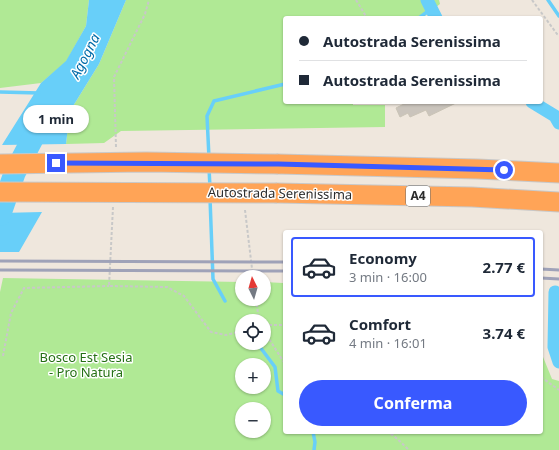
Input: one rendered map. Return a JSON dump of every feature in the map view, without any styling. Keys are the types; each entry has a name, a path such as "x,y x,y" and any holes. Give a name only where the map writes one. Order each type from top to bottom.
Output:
{"highway":[{"name":"A4","path":"0,164 154,162 477,169 559,173"},
{"name":"Autostrada Serenissima","path":"0,192 277,193 472,197 559,202"}],"path":[{"path":"356,0 366,16"},
{"path":"532,0 559,35"},
{"path":"245,210 253,270"},
{"path":"3,356 11,313 24,288 109,286"},
{"path":"271,325 283,325"},
{"path":"271,342 283,361"},
{"path":"543,379 555,390 559,390"},
{"path":"391,434 410,450"}],"green space":[{"path":"0,0 89,0 86,26 66,62 41,83 0,88"},
{"path":"126,0 439,0 440,4 425,16 283,16 283,104 385,105 385,127 121,131 104,143 66,144 70,111 99,64"},
{"name":"Bosco Est Sesia - Pro Natura","path":"3,278 235,282 235,306 271,306 271,282 283,283 283,434 543,434 543,357 552,379 559,381 559,450 0,450 0,292"}],"water":[{"path":"89,0 126,0 99,64 70,111 66,144 2,145 41,83 66,61 86,26"},
{"path":"42,212 19,252 0,252 0,213"}],"building":[{"path":"404,104 454,104 429,116 426,110 410,117 408,113 400,117 396,108"}],"waterway":[{"path":"427,0 435,16"},
{"path":"548,0 559,16"},
{"path":"422,16 431,9"},
{"path":"209,158 207,116 214,101 283,84"},
{"path":"0,92 39,93"},
{"path":"535,104 555,116 559,123"},
{"name":"Agogna","path":"0,215 15,172 43,119"},
{"path":"209,168 210,188"},
{"path":"210,198 213,279 225,301"},
{"path":"555,292 554,347 559,362"},
{"path":"262,350 275,367 278,391 283,394"},
{"path":"313,434 315,442 314,450"}],"railway":[{"path":"0,261 283,262"},
{"path":"543,269 559,270"},
{"path":"0,270 283,271"},
{"path":"543,278 559,279"}],"route":[{"path":"56,163 146,162 278,164 504,170"}]}
